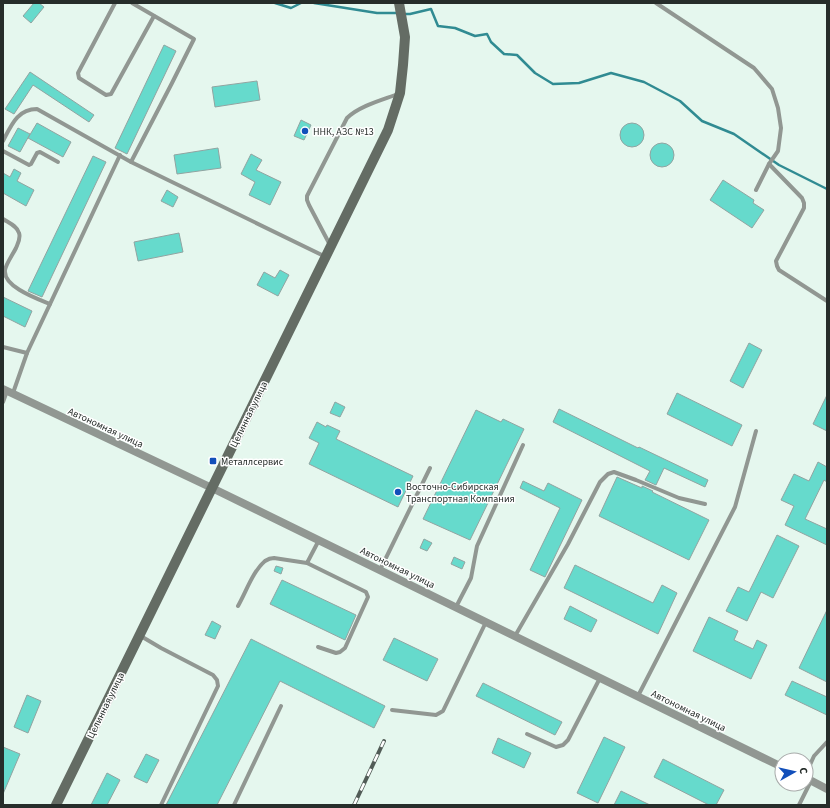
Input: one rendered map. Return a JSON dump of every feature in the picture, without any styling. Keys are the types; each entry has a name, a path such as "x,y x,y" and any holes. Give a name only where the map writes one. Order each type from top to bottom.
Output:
{"street":[{"name":"Целинная улица","path":"56,805 388,130 400,93 403,65 405,37 400,3"},
{"name":"Автономная улица","path":"7,391 212,488 774,763"},
{"path":"814,783 827,789"}],"lane":[{"path":"114,3 78,73 79,78 106,95 111,94 154,16"},
{"path":"131,162 194,39 132,3"},
{"path":"656,3 754,68 772,89 778,108 781,128 778,151 769,164 756,190"},
{"path":"331,247 309,205 307,196 348,118 358,110 400,93"},
{"path":"3,141 15,120 23,112 37,109 131,162 326,257"},
{"path":"3,151 29,165 37,153 40,152 58,162"},
{"path":"3,402 120,155"},
{"path":"769,164 802,198 804,203 804,208 776,261 777,266 779,270 827,301"},
{"path":"3,219 17,228 20,234 19,240 5,270 5,276 8,281 21,291 50,304"},
{"path":"3,347 27,353"},
{"path":"638,696 735,507 756,431"},
{"path":"456,607 471,578 476,546 523,445"},
{"path":"380,570 430,468"},
{"path":"515,636 568,544 600,482 608,474 614,472 679,498 705,504"},
{"path":"307,563 319,540"},
{"path":"238,606 255,573 265,561 270,558 307,563 366,592 368,597 345,648 336,653 318,647"},
{"path":"392,710 436,715 443,711 486,622"},
{"path":"139,635 213,675 217,680 218,686 161,805"},
{"path":"527,734 556,747 563,745 568,740 600,678"},
{"path":"234,805 281,706"},
{"path":"814,756 827,742"},
{"path":"799,805 804,792"}],"building":[{"path":"34,3 39,3 44,7 31,23 23,16"},
{"path":"164,45 176,51 127,154 115,148"},
{"path":"30,72 94,115 89,122 33,85 14,114 5,109"},
{"path":"257,81 260,100 215,107 212,87"},
{"path":"301,120 311,125 304,140 294,136"},
{"path":"37,123 71,142 63,157 28,138"},
{"path":"632,123 640,127 644,135 640,143 632,147 624,143 620,135 624,127"},
{"path":"18,128 30,134 20,152 8,146"},
{"path":"662,143 670,147 674,155 670,163 662,167 654,163 650,155 654,147"},
{"path":"218,148 221,168 177,174 174,155"},
{"path":"251,154 262,160 256,170 281,182 270,205 249,195 255,182 241,174"},
{"path":"93,156 106,162 42,297 28,291"},
{"path":"14,169 21,173 17,181 34,190 26,206 3,193 3,173 10,177"},
{"path":"723,180 754,200 753,203 764,210 752,228 710,200"},
{"path":"167,190 178,197 173,207 161,201"},
{"path":"179,233 183,252 138,261 134,242"},
{"path":"280,270 289,275 278,296 257,285 264,272 275,278"},
{"path":"3,297 32,311 25,327 3,316"},
{"path":"749,343 762,350 743,388 730,381"},
{"path":"677,393 742,425 732,446 667,414"},
{"path":"827,395 827,431 813,424"},
{"path":"335,402 345,407 340,417 330,413"},
{"path":"559,409 638,448 639,447 708,480 705,487 664,468 656,485 645,480 650,471 553,422"},
{"path":"476,410 501,422 503,419 524,429 470,540 423,519"},
{"path":"317,422 326,427 327,425 340,431 336,439 413,476 398,507 309,464 319,443 309,438"},
{"path":"818,462 827,467 827,482 824,480 805,519 827,529 827,545 785,525 794,506 781,500 794,474 809,481"},
{"path":"617,477 653,491 652,492 709,520 689,560 599,516"},
{"path":"523,481 544,491 548,483 582,500 545,577 530,570 560,508 520,488"},
{"path":"777,535 799,546 773,598 761,592 747,621 726,611 738,587 749,592"},
{"path":"424,539 432,543 427,551 420,548"},
{"path":"454,557 465,562 462,569 451,564"},
{"path":"575,565 653,603 662,585 677,593 658,634 564,588"},
{"path":"276,566 283,568 281,574 274,571"},
{"path":"282,580 356,615 345,640 270,604"},
{"path":"570,606 597,620 591,632 564,619"},
{"path":"827,610 827,682 799,668"},
{"path":"709,617 738,631 734,640 753,649 757,640 767,645 751,679 693,651"},
{"path":"212,621 221,626 215,639 205,635"},
{"path":"394,638 438,659 427,681 383,660"},
{"path":"251,639 385,706 374,728 280,681 217,805 166,805"},
{"path":"792,681 827,697 827,715 785,695"},
{"path":"483,683 562,722 555,735 476,696"},
{"path":"27,695 41,701 28,733 14,727"},
{"path":"604,737 625,747 598,803 577,793"},
{"path":"498,738 531,753 524,768 492,753"},
{"path":"3,747 20,754 3,794"},
{"path":"146,754 159,760 147,783 134,777"},
{"path":"663,759 724,790 716,805 709,805 654,777"},
{"path":"107,773 120,780 107,805 91,805"},
{"path":"621,791 650,805 614,805"}],"waterway":[{"path":"275,3 291,8 301,3"},
{"path":"314,3 377,13 398,13"},
{"path":"403,14 410,14 431,9 438,26 455,28 475,36 487,34 491,42 504,54 517,55 535,73 553,84 579,83 611,73 644,82 680,101 702,121 734,134 779,165 827,189"}],"railway":[{"path":"354,805 384,741"}],"place":[{"name":"ННК, АЗС №13","path":"305,131"},
{"name":"Металлсервис","path":"213,461"},
{"name":"Восточно-Сибирская Транспортная Компания","path":"398,492"}]}
